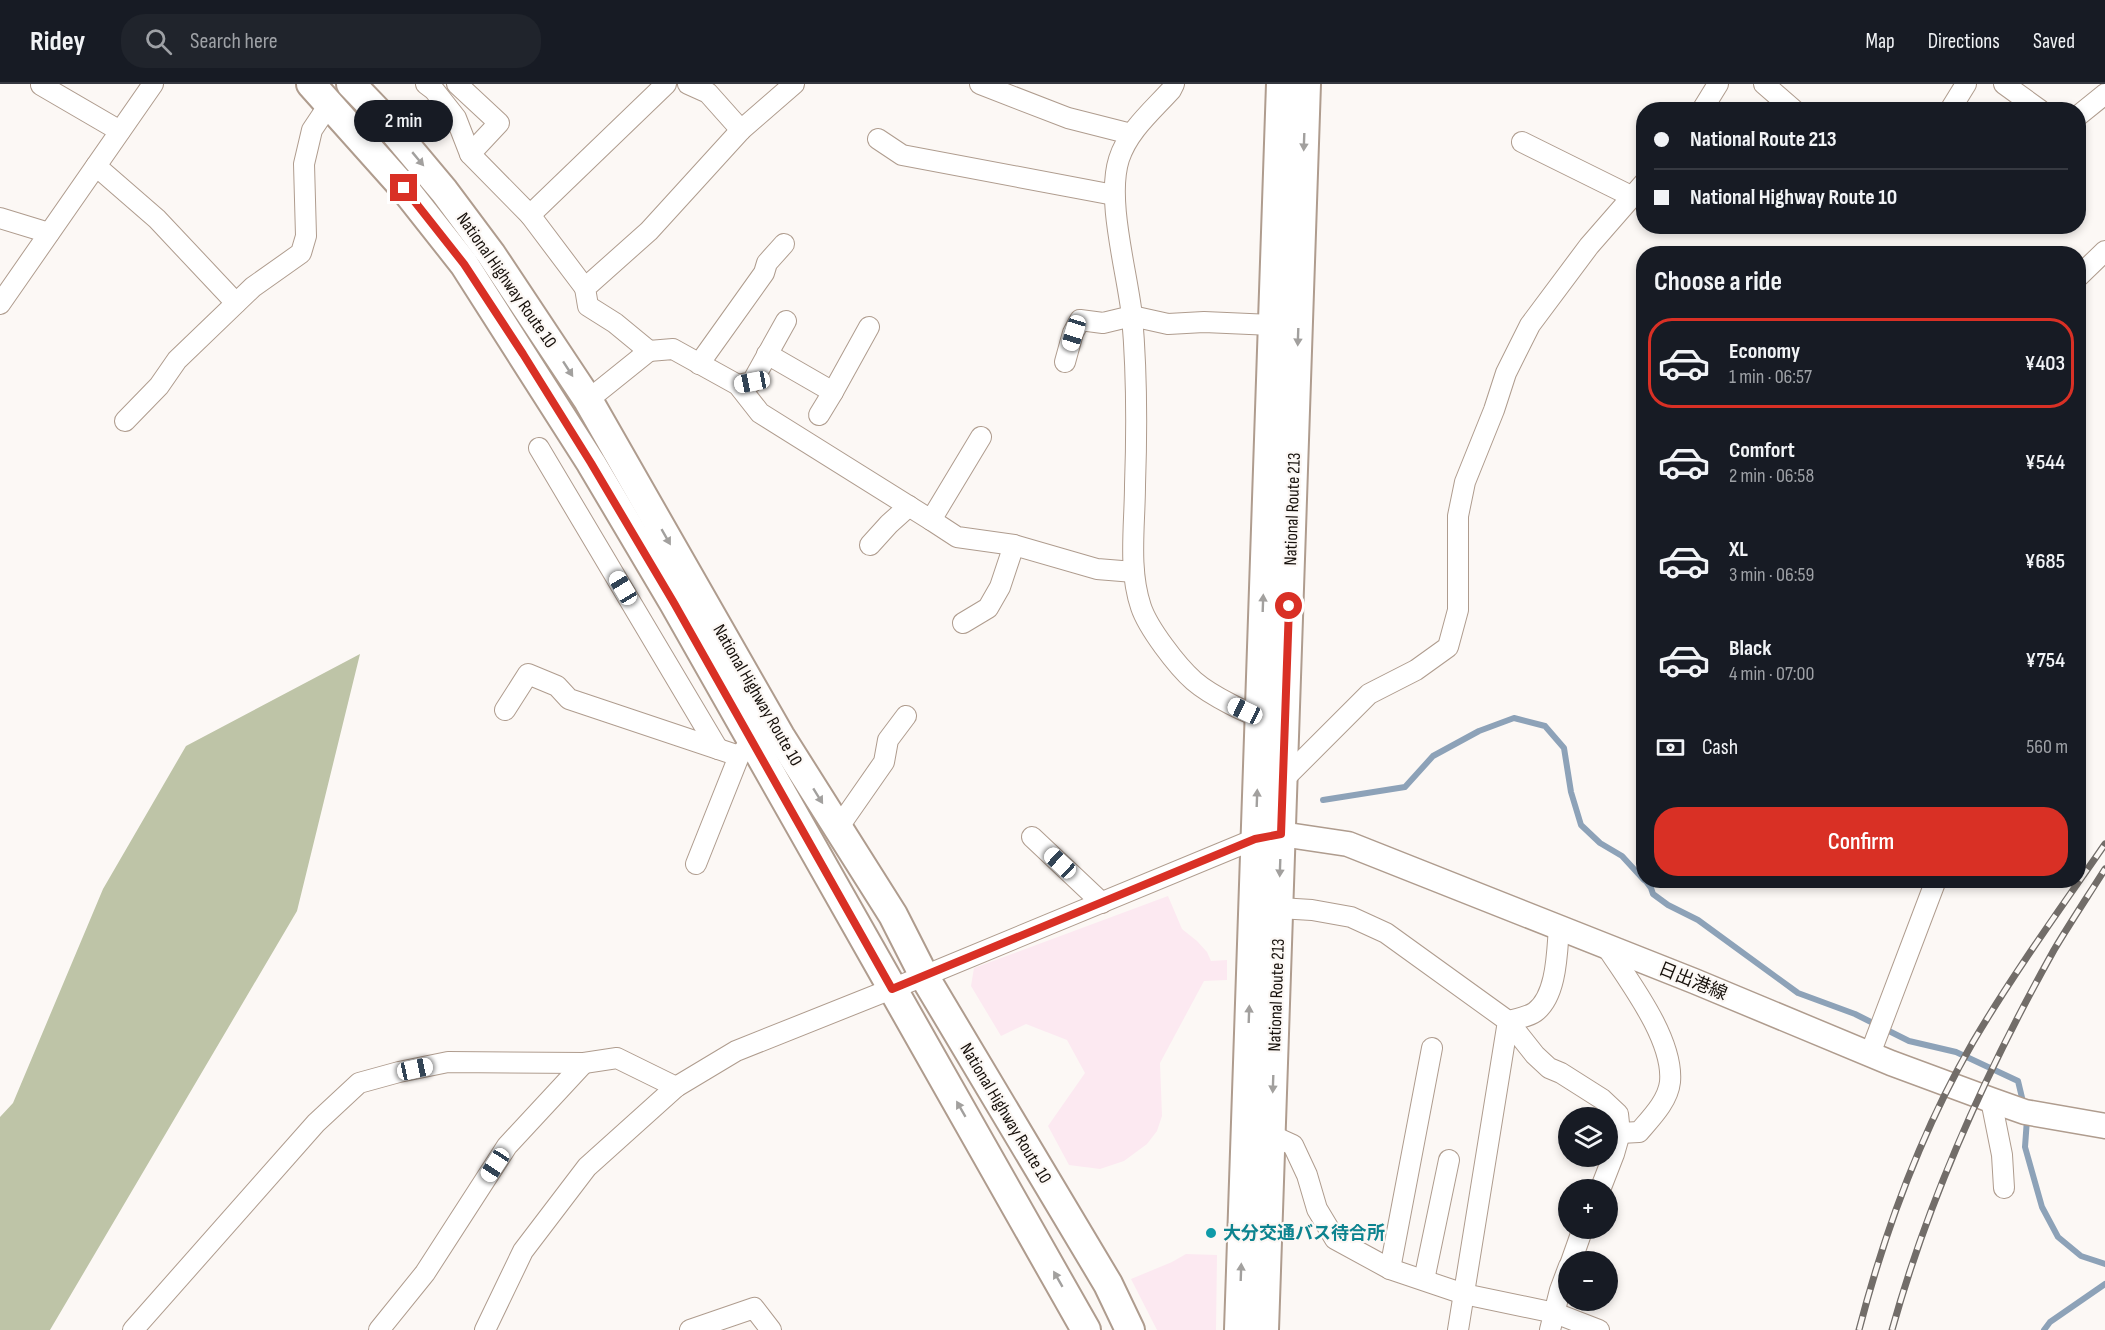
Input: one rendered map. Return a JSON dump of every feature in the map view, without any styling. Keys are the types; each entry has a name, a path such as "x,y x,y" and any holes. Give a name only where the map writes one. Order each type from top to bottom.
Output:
{"highway":[{"name":"National Highway Route 10","path":"351,84 377,111 444,191 491,254 588,400 780,736 893,915 924,976 1108,1284 1130,1330"},
{"name":"National Route 213","path":"1264,1330 1279,908 1268,837 1283,780 1272,719 1273,325 1281,84"},
{"name":"National Route 213","path":"1239,1330 1268,837 1272,719 1306,84"},
{"name":"National Highway Route 10","path":"320,94 404,188 470,274 591,463 745,749 892,989 1086,1330"}],"main road":[{"name":"日出港線","path":"1268,837 1348,844 1606,946 1869,1054 1991,1100 2025,1112 2105,1126"}],"street":[{"path":"0,304 153,84"},
{"path":"457,84 499,123 470,154"},
{"path":"530,215 666,84"},
{"path":"688,84 708,93 741,130"},
{"path":"585,288 649,231 741,130 794,84"},
{"path":"980,84 1068,118 1131,134"},
{"path":"1174,84 1131,134 1119,158 1113,188 1132,316 1137,404 1134,572 1142,608 1163,645 1194,681 1230,704 1272,719"},
{"path":"1707,102 1718,84"},
{"path":"1764,84 1785,102"},
{"path":"1955,102 1966,84"},
{"path":"2004,84 2029,102"},
{"path":"41,85 120,132"},
{"path":"433,86 456,118 470,154 530,215 585,288 588,306 615,323 649,351"},
{"path":"125,422 159,386 177,360 253,287 301,253 306,236 304,164 320,94"},
{"path":"2086,109 2105,94"},
{"path":"878,139 902,155 1114,195"},
{"path":"1522,142 1636,189"},
{"path":"96,166 157,219 237,303"},
{"path":"1283,780 1370,694 1416,670 1448,647 1458,610 1458,516 1465,482 1506,373 1530,324 1589,246 1636,192"},
{"path":"0,218 49,233"},
{"path":"699,364 764,273 767,263 784,244"},
{"path":"2086,269 2105,251"},
{"path":"1065,363 1080,320 1103,323 1132,316 1168,324 1204,322 1273,325"},
{"path":"738,385 752,382 786,321"},
{"path":"819,415 869,327"},
{"path":"588,400 649,351 674,349 738,385 760,413 957,537 1014,545 1097,569 1134,572"},
{"path":"767,354 833,392"},
{"path":"931,520 981,437"},
{"path":"539,448 718,749"},
{"path":"870,545 909,506"},
{"path":"963,623 988,608 1000,587 1014,545"},
{"path":"505,711 528,674 557,687 569,699 718,749 745,749 696,864"},
{"path":"838,828 884,762 888,740 906,716"},
{"path":"1032,837 1102,903"},
{"path":"485,1330 523,1251 587,1167 676,1087 736,1051 1268,837"},
{"path":"1869,1054 1933,888"},
{"path":"1279,908 1312,910 1351,917 1386,933 1508,1021 1535,1055 1549,1068 1602,1099 1618,1114 1620,1133 1604,1179"},
{"path":"1508,1021 1533,1014 1546,1002 1556,965 1558,927"},
{"path":"1606,946 1647,1010 1668,1056 1670,1083 1661,1105 1639,1132 1620,1133"},
{"path":"1458,1330 1508,1021"},
{"path":"1390,1269 1432,1048"},
{"path":"134,1330 316,1123 359,1083 448,1062 584,1063 617,1058 676,1087"},
{"path":"380,1330 425,1273 507,1146 584,1063"},
{"path":"1991,1100 2001,1155 2004,1188"},
{"path":"1271,1135 1293,1145 1307,1175 1317,1209 1335,1239 1390,1269 1553,1322 1599,1330"},
{"path":"1424,1280 1449,1160"},
{"path":"1553,1322 1558,1299"},
{"path":"690,1330 754,1308 771,1330"}],"shaded area":[{"path":"1168,896 1182,929 1207,952 1211,961 1227,960 1227,980 1204,981 1160,1063 1162,1116 1157,1131 1147,1144 1124,1161 1100,1169 1069,1165 1048,1126 1085,1073 1067,1040 1026,1024 1001,1036 971,986 974,968"},
{"path":"1186,1254 1217,1255 1216,1330 1157,1330 1131,1279"}],"green space":[{"path":"360,654 297,911 50,1330 0,1330 0,1117 13,1103 103,889 186,746"}],"waterway":[{"path":"1323,800 1405,787 1433,756 1479,731 1514,718 1545,726 1564,748 1571,792 1581,825 1600,843 1622,856 1636,871"},
{"path":"1651,888 1653,894 1668,905 1698,920 1798,993 1855,1014 1909,1041 1956,1052 2018,1081 2024,1106"},
{"path":"2027,1119 2025,1147 2042,1207 2058,1237 2081,1256 2105,1264"},
{"path":"2044,1330 2050,1322 2105,1284"}],"railway":[{"path":"2086,871 2105,844"},
{"path":"1892,1330 1907,1280 1942,1183 1983,1088 2054,950 2105,869"},
{"path":"1859,1330 1880,1255 1906,1182 1954,1076 2004,992 2074,888"}],"place":[{"name":"大分交通バス待合所","path":"1211,1233"}],"route":[{"path":"404,188 464,264 591,463 674,603 892,989 1255,839 1281,834 1289,606"}]}
